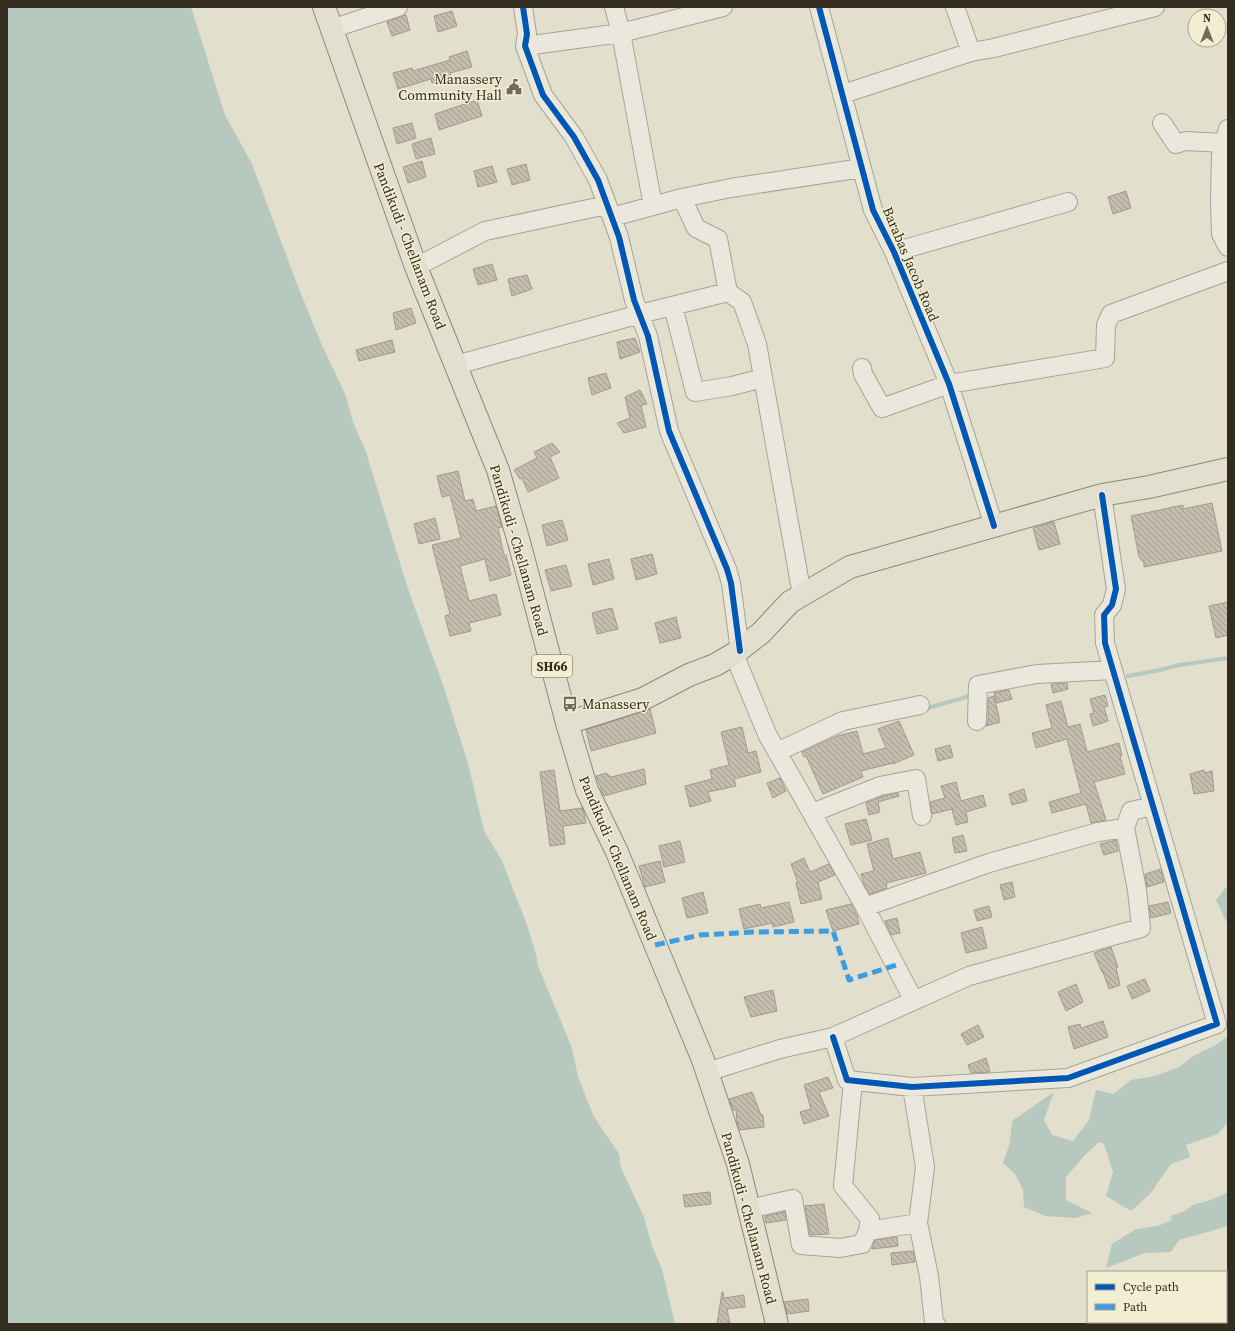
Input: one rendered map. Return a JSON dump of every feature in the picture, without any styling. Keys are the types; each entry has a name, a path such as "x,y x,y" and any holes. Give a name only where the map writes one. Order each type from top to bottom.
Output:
{"main road":[{"name":"Pandikudi - Chellanam Road","path":"324,7 416,267 498,470 587,790 617,852 707,1072 738,1164 777,1324"},
{"path":"567,722 643,699 690,675 714,665 737,652 761,633 790,602 850,568 1102,495 1149,487 1228,469"}],"street":[{"path":"332,29 398,7"},
{"path":"523,7 527,34 524,46 543,95 574,137 598,180 619,237 634,300 648,336 669,431 727,569 731,583 737,652 767,734 865,907 914,1002"},
{"path":"614,7 654,206"},
{"path":"524,46 620,33 723,7"},
{"name":"Barabas Jacob Road","path":"819,7 873,210 894,252 949,384 994,526"},
{"path":"955,7 971,52"},
{"path":"843,94 971,52 994,48 1154,7"},
{"path":"1162,123 1176,144 1186,141 1226,136 1221,155 1220,199 1221,234 1228,247"},
{"path":"416,267 485,231 609,211 654,206 682,198 731,188 862,168"},
{"path":"682,198 696,228 718,239 728,292 742,302 757,344 802,595"},
{"path":"894,252 1068,202"},
{"path":"862,368 863,374 882,408 949,384 1105,358 1106,325 1111,314 1228,271"},
{"path":"456,365 640,314 728,292"},
{"path":"674,306 695,392 732,386 763,378"},
{"path":"833,1037 846,1080 912,1087 1068,1078 1217,1024 1105,644 1104,615 1112,605 1116,588 1102,495"},
{"path":"977,721 978,685 1037,674 1112,670"},
{"path":"777,752 843,721 920,705"},
{"path":"812,813 880,786 916,780 922,816"},
{"path":"707,1072 780,1049 833,1037 914,1002 969,976 1141,928 1137,890 1125,828 1131,811 1152,806"},
{"path":"865,907 989,863 1098,832 1125,828"},
{"path":"749,1209 793,1199 801,1245 840,1248 862,1244 868,1231 870,1219 844,1186 853,1081"},
{"path":"912,1087 925,1167 918,1223 929,1276 934,1322 936,1324"},
{"path":"868,1231 918,1223"}],"shaded area":[{"path":"7,7 191,7 225,115 252,164 297,284 321,343 346,396 353,422 366,452 408,589 443,685 468,763 484,831 502,861 527,925 538,966 572,1048 578,1077 594,1117 619,1154 621,1168 644,1217 652,1246 662,1269 675,1324 7,1324"},
{"path":"1228,885 1228,925 1216,900"},
{"path":"1228,1036 1228,1124 1226,1124 1218,1134 1186,1145 1190,1157 1171,1164 1150,1194 1131,1211 1106,1196 1113,1172 1104,1144 1099,1142 1084,1156 1066,1177 1066,1200 1092,1213 1076,1218 1045,1216 1024,1207 1023,1190 1015,1174 1003,1163 1010,1143 1012,1121 1054,1092 1044,1120 1052,1135 1073,1141 1089,1120 1096,1090 1113,1094 1131,1080 1155,1076 1179,1067 1193,1056 1214,1046"},
{"path":"1228,1192 1228,1226 1179,1240 1171,1252 1145,1253 1106,1268 1112,1244 1136,1229 1158,1226 1172,1220 1171,1216 1185,1211 1193,1205 1211,1200"},
{"path":"1227,1280 1228,1324 1127,1324 1227,1323"}],"building":[{"path":"452,11 457,26 438,32 434,16"},
{"path":"406,15 410,30 392,36 387,22"},
{"path":"467,51 472,67 450,73 451,77 432,83 431,79 398,89 393,73 412,68 413,71 450,60 449,57"},
{"path":"477,100 482,116 439,130 435,114"},
{"path":"412,123 416,138 397,144 393,128"},
{"path":"431,138 435,154 416,159 412,144"},
{"path":"422,161 426,177 408,183 403,167"},
{"path":"526,164 530,180 512,185 507,169"},
{"path":"492,166 497,182 478,187 474,171"},
{"path":"1126,191 1131,208 1113,214 1108,197"},
{"path":"492,264 497,280 478,285 473,269"},
{"path":"527,275 532,289 512,296 508,279"},
{"path":"411,308 416,323 396,330 393,313"},
{"path":"635,338 640,352 620,359 617,342"},
{"path":"392,340 395,352 359,361 356,350"},
{"path":"606,373 611,388 592,395 588,378"},
{"path":"640,390 647,404 641,405 646,427 624,433 617,423 630,418 625,397"},
{"path":"552,443 560,452 550,457 559,478 528,492 522,478 520,479 514,470 537,458 534,452"},
{"path":"458,471 465,501 473,499 476,511 496,506 502,527 498,528 504,555 506,555 511,575 490,581 485,559 460,566 469,601 496,594 501,615 469,623 471,631 450,636 445,616 450,614 432,545 461,538 450,495 442,497 437,476"},
{"path":"1212,503 1222,551 1144,567 1144,563 1139,557 1131,516 1183,505 1183,509"},
{"path":"435,518 440,539 419,544 414,524"},
{"path":"562,520 568,540 547,546 542,525"},
{"path":"1054,522 1060,544 1039,550 1033,528"},
{"path":"652,554 657,574 636,580 631,559"},
{"path":"609,559 614,579 593,585 588,564"},
{"path":"566,565 572,586 551,591 545,570"},
{"path":"1228,602 1228,635 1216,638 1209,606"},
{"path":"612,608 618,629 597,634 592,613"},
{"path":"676,617 681,638 660,643 655,623"},
{"path":"1067,683 1068,689 1053,693 1051,684"},
{"path":"1009,690 1012,699 997,703 994,693"},
{"path":"1105,695 1108,706 1104,707 1108,721 1093,726 1090,714 1094,713 1090,699"},
{"path":"994,696 1000,722 986,726 988,721 988,698"},
{"path":"1061,701 1068,727 1080,724 1087,752 1119,743 1122,755 1120,756 1125,774 1094,782 1106,820 1091,823 1086,804 1052,813 1049,802 1081,793 1067,739 1036,748 1032,733 1052,728 1046,705"},
{"path":"650,709 656,733 591,751 586,730"},
{"path":"899,721 914,755 893,764 861,771 863,777 823,794 806,756 804,757 802,752 837,736 857,731 863,754 886,748 878,729"},
{"path":"742,727 748,753 756,751 761,772 734,779 736,786 708,792 711,801 690,807 685,786 712,779 710,770 729,765 721,732"},
{"path":"950,745 953,757 938,761 935,749"},
{"path":"644,769 646,784 604,796 596,776 606,773 611,777"},
{"path":"554,770 560,811 582,808 586,823 563,826 565,844 550,846 540,772"},
{"path":"1204,770 1204,773 1212,771 1214,791 1194,794 1190,774"},
{"path":"780,778 786,791 773,798 767,783"},
{"path":"956,782 961,801 983,795 986,806 966,812 968,822 956,825 952,809 932,814 930,802 945,798 941,786"},
{"path":"1024,789 1027,801 1012,805 1009,794"},
{"path":"898,793 899,796 878,802 880,812 869,815 866,803 883,796"},
{"path":"866,819 872,840 851,845 845,824"},
{"path":"963,835 967,851 955,853 952,838"},
{"path":"888,838 893,859 920,852 926,873 886,883 887,888 870,894 864,884 861,874 874,871 867,844"},
{"path":"1116,840 1118,851 1104,855 1100,844"},
{"path":"680,841 685,862 664,867 659,846"},
{"path":"804,858 810,872 829,864 835,875 818,882 822,899 801,904 796,883 798,883 791,864"},
{"path":"660,861 665,882 645,887 639,866"},
{"path":"1161,869 1164,882 1147,887 1145,874"},
{"path":"1012,882 1015,897 1004,900 1000,885"},
{"path":"703,892 708,913 687,918 682,898"},
{"path":"789,902 794,922 773,927 772,923 744,929 739,909 760,904 761,908"},
{"path":"1168,902 1171,913 1151,918 1149,906"},
{"path":"851,904 857,915 859,924 833,931 826,910"},
{"path":"989,906 992,917 977,921 974,910"},
{"path":"897,918 900,933 891,935 885,921"},
{"path":"982,927 987,948 966,953 961,933"},
{"path":"1111,947 1118,967 1116,968 1120,985 1109,989 1094,953"},
{"path":"1145,979 1150,991 1132,999 1127,986"},
{"path":"1076,984 1083,1002 1066,1011 1058,992"},
{"path":"773,990 777,1011 751,1017 744,997"},
{"path":"1103,1021 1108,1037 1074,1049 1068,1027 1080,1024 1081,1028"},
{"path":"978,1025 984,1037 967,1045 961,1034"},
{"path":"986,1058 990,1072 971,1073 968,1065"},
{"path":"828,1077 833,1088 819,1092 829,1116 804,1124 800,1112 811,1109 804,1085"},
{"path":"752,1092 761,1115 763,1115 764,1127 740,1130 737,1122 736,1110 733,1110 729,1099"},
{"path":"710,1192 711,1204 685,1207 683,1195"},
{"path":"824,1204 829,1234 810,1235 805,1206"},
{"path":"785,1212 786,1220 766,1223 765,1216"},
{"path":"897,1237 898,1246 872,1249 875,1240"},
{"path":"913,1251 915,1262 892,1265 891,1253"},
{"path":"722,1292 724,1298 744,1295 745,1307 727,1309 730,1324 717,1324"},
{"path":"808,1299 809,1311 787,1314 784,1302"}],"waterway":[{"path":"1128,676 1179,665 1228,658"},
{"path":"924,709 973,695"}],"marked path":[{"path":"655,945 700,935 755,932 833,931 849,980 896,965"}],"cycle path":[{"path":"523,7 527,34 525,46 543,95 574,137 598,180 619,237 634,300 648,336 669,431 727,569 731,583 740,651"},
{"path":"819,7 873,210 894,252 949,384 994,526"},
{"path":"833,1037 847,1080 912,1087 1068,1078 1217,1024 1105,643 1104,615 1112,605 1116,589 1102,495"}],"place":[{"name":"Manassery Community Hall","path":"514,87"},
{"name":"Manassery","path":"570,704"}]}
